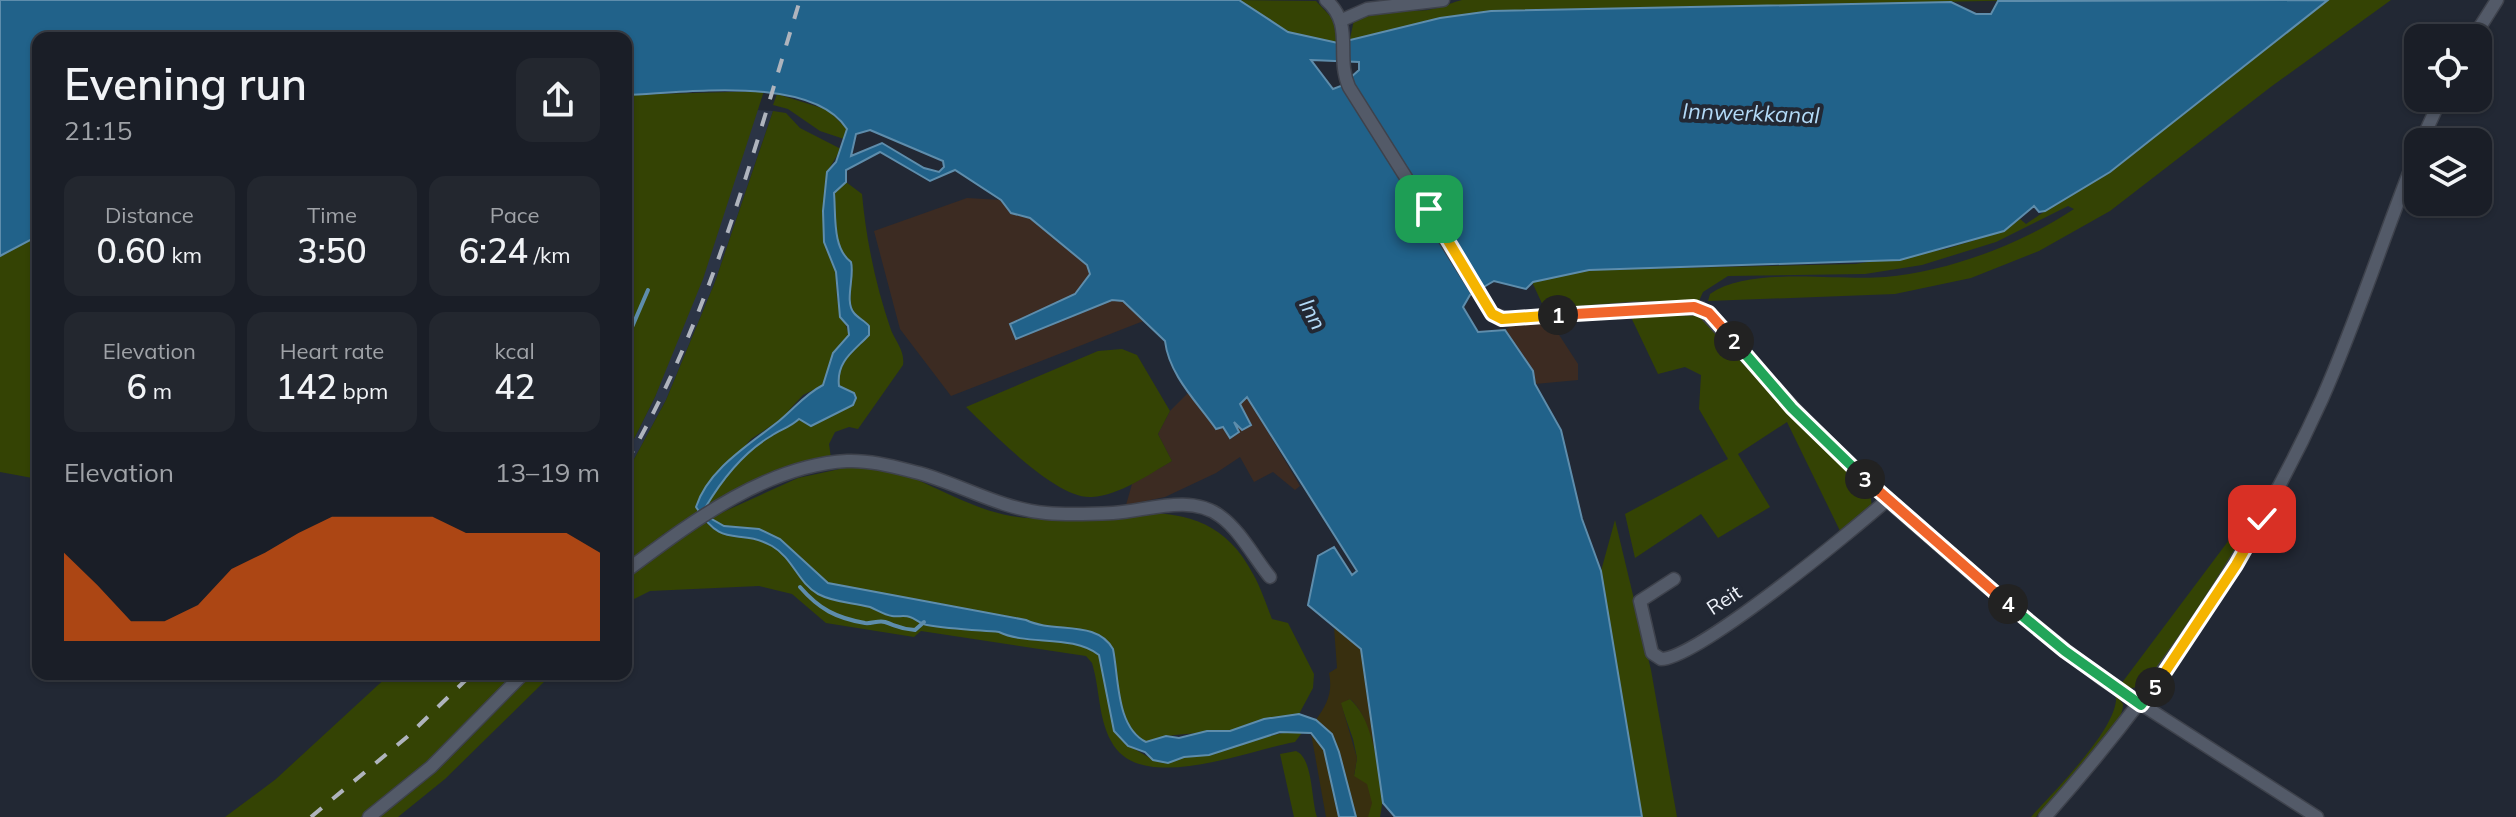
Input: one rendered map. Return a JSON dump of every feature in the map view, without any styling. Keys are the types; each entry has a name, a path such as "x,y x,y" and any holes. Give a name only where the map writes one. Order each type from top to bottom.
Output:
{"street":[{"path":"1326,0 1342,20 1344,76 1349,87 1429,209 1492,314 1502,319 1634,309 1701,308 1792,408 1887,500 2065,651 2141,705 2317,817"},
{"path":"1342,20 1367,9 1443,0"},
{"path":"2482,24 2497,0"},
{"path":"2045,817 2141,705 2236,565 2322,397 2404,186"},
{"path":"632,567 713,511 795,472 833,463 866,461 940,479 997,502 1034,511 1115,513 1197,506 1227,521 1270,577"},
{"name":"Reit","path":"1674,579 1640,601 1652,653 1661,659 1679,654 1766,597 1825,554 1887,500"},
{"path":"369,817 431,767 517,680"}],"shaded area":[{"path":"756,110 773,111 715,282 666,400 632,463 632,443 655,397"},
{"path":"967,198 1001,200 1017,215 1030,218 1087,265 1090,273 1075,294 1011,323 1016,339 1112,300 1123,301 1146,320 951,396 900,329 874,231"},
{"path":"1550,321 1578,364 1578,380 1535,384 1532,371 1505,330 1516,323"},
{"path":"1189,392 1216,429 1236,421 1242,411 1240,404 1247,397 1300,486 1295,490 1273,472 1254,482 1240,457 1216,473 1165,497 1126,505 1132,484 1172,461 1158,434 1170,411"}],"green space":[{"path":"1239,0 1316,1 1333,19 1337,43 1288,32"},
{"path":"1462,0 2037,0 1491,11 1440,18 1349,43 1354,20 1365,15 1387,10 1427,10"},
{"path":"2328,0 2391,0 2272,86 2110,211 2039,251 1971,278 1895,294 1708,301 1710,294 1727,285 1747,280 1794,276 1885,277 1958,263 2008,245 2074,209 2068,206 1996,242 1922,265 1865,274 1728,276 1703,292 1698,303 1546,312 1532,282 1589,270 1856,264 1946,249 2004,231 2020,219 2026,224 2159,133"},
{"path":"764,91 703,279 655,397 632,443 632,95"},
{"path":"777,94 828,110 847,129 844,139 820,131 788,109 773,105"},
{"path":"773,111 786,113 800,128 841,149 827,172 830,259 836,272 837,299 849,335 833,353 823,385 803,395 780,420 751,439 698,501 699,512 662,535 672,543 706,522 720,533 772,546 785,557 805,584 830,599 869,607 889,615 908,616 926,625 999,632 1022,639 1088,649 1099,655 1104,679 1128,746 1157,761 1167,763 1304,730 1295,742 1196,765 1169,768 1145,765 1125,757 1111,741 1104,722 1095,673 1086,656 921,631 914,637 826,623 792,594 759,586 650,591 632,600 632,463 666,400 715,282"},
{"path":"846,182 862,194 876,280 903,365 858,429 849,427 835,432 829,444 831,458 730,494 705,508 734,468 761,443 799,419 811,425 853,405 856,399 854,393 839,386 843,363 869,335 852,308 851,262 841,248 836,230 834,193"},
{"path":"32,239 32,478 0,472 0,256"},
{"path":"1629,313 1700,314 1707,318 1793,416 1870,492 1872,508 1842,535 1787,422 1738,454 1770,507 1718,538 1701,514 1635,558 1625,514 1728,459 1699,409 1701,375 1685,367 1658,374"},
{"path":"1122,349 1137,355 1170,411 1158,434 1172,461 1134,484 1113,492 1092,497 1061,488 1007,447 966,407 1098,351"},
{"path":"849,467 907,476 974,505 1011,516 1044,519 1145,513 1177,516 1205,525 1231,543 1253,574 1272,619 1288,623 1314,674 1313,688 1299,714 1257,721 1230,730 1175,735 1146,742 1136,735 1124,714 1113,649 1096,634 828,583 816,575 799,555 742,527 724,526 710,518 798,478"},
{"path":"2271,484 2229,563 2146,686 2131,688 2121,684"},
{"path":"1615,520 1651,670 1677,817 1642,817 1601,571"},
{"path":"383,680 510,680 439,755 361,817 225,817 276,779"},
{"path":"525,680 546,680 445,779 398,817 376,817 459,749"},
{"path":"2116,695 2123,704 2113,730 2073,779 2036,817 2031,817 2096,741 2114,708"},
{"path":"1350,699 1367,723 1378,754 1382,788 1380,817 1368,817 1354,776 1357,758 1340,702"},
{"path":"1296,751 1302,755 1309,770 1317,817 1294,817 1280,754"}],"sand":[{"path":"1334,627 1361,649 1378,764 1361,713 1350,699 1341,703 1357,758 1354,776 1367,784 1372,803 1368,817 1356,817 1332,734 1316,720 1328,698 1329,673 1337,668"},
{"path":"1311,733 1324,750 1339,817 1326,817"}],"water":[{"path":"0,0 1239,0 1288,32 1338,43 1440,18 1491,11 1951,2 1976,14 1991,14 1998,1 2328,0 2110,172 2045,211 2039,212 2034,206 2004,231 1900,260 1589,270 1533,282 1526,289 1494,281 1470,295 1463,307 1478,332 1505,330 1533,371 1535,384 1561,430 1582,519 1601,571 1642,817 1395,817 1383,803 1361,649 1308,605 1318,556 1334,547 1352,575 1357,571 1247,397 1240,404 1251,425 1242,430 1234,422 1239,432 1230,438 1223,427 1216,429 1185,388 1172,365 1165,341 1123,301 1112,300 1016,339 1010,324 1075,294 1090,274 1087,265 1030,218 1011,213 1001,200 955,170 930,181 880,152 846,170 846,182 834,193 836,230 841,248 851,262 851,308 869,326 869,335 843,363 839,386 854,393 856,398 853,405 811,426 799,419 752,450 726,478 705,508 710,518 724,526 759,529 780,539 828,583 1096,634 1113,649 1124,714 1136,735 1146,742 1166,736 1179,738 1207,731 1230,731 1264,719 1299,714 1316,720 1332,734 1356,817 1339,817 1324,750 1311,733 1280,732 1209,755 1184,757 1168,763 1153,760 1145,752 1128,746 1114,731 1099,655 1088,649 999,632 927,625 908,616 889,615 870,607 831,599 805,584 785,557 772,546 760,540 723,534 715,529 696,507 710,481 731,458 823,385 833,353 849,335 848,326 840,317 836,272 824,242 823,211 827,172 836,162 847,129 830,112 806,100 777,94 712,90 632,95 632,32 32,32 32,239 0,256","holes":["1311,60 1359,62 1359,70 1333,89","870,130 943,161 944,167 939,172 924,168 882,143 851,156 856,134"]}],"waterway":[{"path":"632,327 648,290"},
{"path":"800,587 821,607 845,618 915,630 924,622"}],"railway":[{"path":"632,452 655,409 705,295 746,178 800,0"},
{"path":"311,817 407,737 466,680"}],"route":[{"path":"1429,209 1479,296 1492,314 1502,319 1684,307 1701,308 1709,313 1792,408 1887,500 2065,651 2141,705 2194,630 2262,519"}],"water label":[{"name":"Innwerkkanal","path":"1751,113"},
{"name":"Inn","path":"1313,314"}]}
